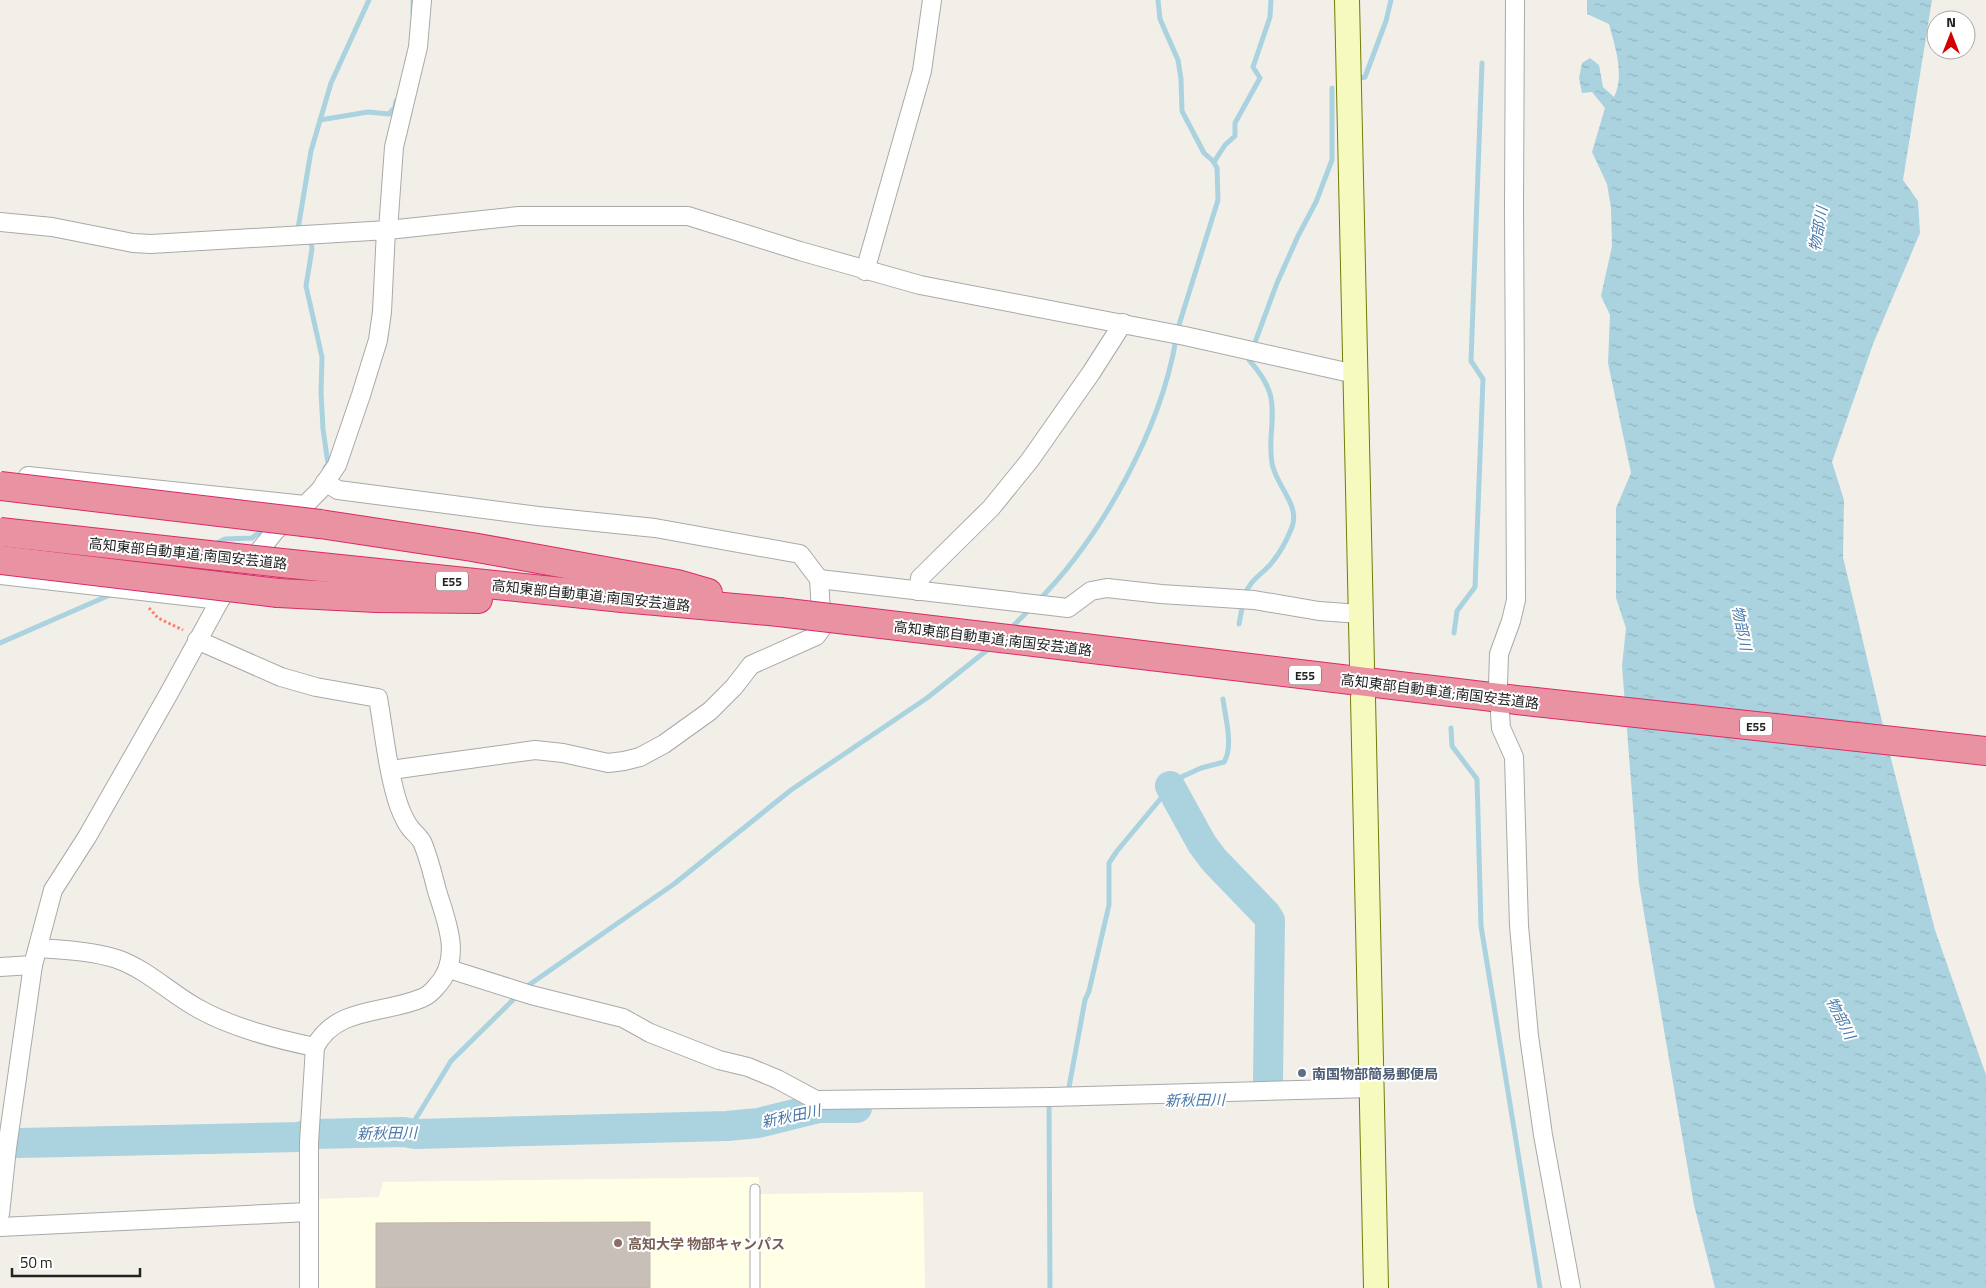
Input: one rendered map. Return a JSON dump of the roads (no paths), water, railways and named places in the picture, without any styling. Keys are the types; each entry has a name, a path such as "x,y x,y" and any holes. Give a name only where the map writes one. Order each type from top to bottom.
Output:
{"highway":[{"path":"0,486 312,514 472,547 677,584 779,612"},
{"name":"高知東部自動車道;南国安芸道路","path":"0,532 622,598 779,612 1526,701 1986,752"},
{"path":"0,560 278,592 435,599 622,598"}],"street":[{"path":"0,1214 8,1142 33,966 53,890 87,837 220,600 256,552 276,530 312,514 325,482 336,464 378,340 382,312 394,147 418,47 422,0"},
{"path":"865,271 922,71 932,0"},
{"path":"1346,0 1362,666"},
{"path":"1498,685 1499,654 1511,621 1516,600 1515,0"},
{"path":"0,222 52,227 133,243 179,244 387,230 476,219 519,216 688,216 865,271 920,285 1123,323 1355,374"},
{"path":"918,590 920,578 991,508 1030,460 1091,373 1123,323"},
{"path":"0,473 312,514"},
{"path":"325,482 338,490 538,516 655,528 800,554 819,579 822,628 816,636 751,665 734,687 710,711 664,744 640,757 608,763 535,750 391,770"},
{"path":"0,576 220,600"},
{"path":"819,579 1068,608 1091,591 1107,588 1161,594 1254,600 1319,611 1360,614"},
{"path":"198,639 281,677 316,687 378,698 395,793 400,809 410,828 422,842 450,934 451,955 449,969 440,984 423,998 353,1015 329,1030 315,1047 309,1142 309,1288"},
{"path":"1363,698 1376,1288"},
{"path":"1500,713 1501,728 1514,757 1519,926 1529,1036 1543,1136 1571,1288"},
{"path":"38,948 80,951 116,959 149,976 202,1011 261,1034 315,1047"},
{"path":"0,967 33,966"},
{"path":"449,969 531,994 623,1018 650,1033 719,1060 748,1067 777,1079 816,1100 1042,1097 1372,1088"},
{"path":"0,1227 308,1212"}],"lane":[{"path":"755,1189 755,1288"}],"water":[{"name":"物部川","path":"1587,0 1932,0 1930,10 1926,10 1926,37 1903,180 1918,201 1920,233 1873,344 1832,462 1844,500 1843,557 1889,751 1935,930 1986,1075 1986,1288 1715,1288 1694,1205 1639,884 1622,666 1626,628 1616,598 1616,508 1631,473 1608,363 1610,315 1601,296 1612,246 1611,208 1607,184 1592,152 1605,108 1592,92 1582,93 1579,78 1582,63 1590,58 1599,65 1603,87 1614,97 1619,80 1619,70 1609,24 1587,14"}],"waterway":[{"path":"302,229 298,229 311,151 331,83 369,0"},
{"path":"413,0 413,14"},
{"path":"1158,0 1160,19 1178,60 1181,79 1182,111 1204,153 1213,161 1217,168 1218,200 1178,328"},
{"path":"1214,162 1225,145 1235,136 1235,123 1260,78 1253,67 1270,17 1271,0"},
{"path":"1361,78 1365,77 1386,21 1391,0"},
{"path":"1454,633 1457,611 1475,587 1483,379 1471,361 1482,63"},
{"path":"1254,345 1277,283 1316,202 1332,160 1332,88"},
{"path":"320,120 368,112 389,114 395,107 396,101"},
{"path":"311,240 312,249 306,286 322,357 323,429 328,464 325,468"},
{"path":"1038,601 1062,575 1084,545 1106,513 1125,479 1143,444 1157,409 1176,339"},
{"path":"1245,595 1252,583 1279,553 1290,532 1294,519 1291,504 1272,464 1272,404 1268,387 1249,360 1250,357"},
{"path":"213,545 225,539 252,538 266,527"},
{"path":"0,643 112,594"},
{"path":"1239,624 1243,603"},
{"path":"1010,629 1030,609"},
{"path":"526,987 674,884 791,790 927,698 991,647"},
{"path":"1069,1087 1085,1000 1089,991 1109,905 1109,863 1177,779 1201,768 1224,762 1229,740 1223,699"},
{"path":"1451,728 1452,746 1477,779 1481,926 1540,1288"},
{"name":"新秋田川","path":"1170,786 1202,844 1214,860 1270,920 1268,1082"},
{"path":"407,1133 451,1061 517,996"},
{"path":"1049,1104 1050,1288"},
{"name":"新秋田川","path":"314,1134 404,1132 415,1134 727,1126 758,1123 819,1108 857,1108"},
{"name":"新秋田川","path":"0,1140 18,1143 299,1137 305,1135"}],"place":[{"name":"南国物部簡易郵便局","path":"1302,1073"},
{"name":"高知大学 物部キャンパス","path":"618,1243"}]}
